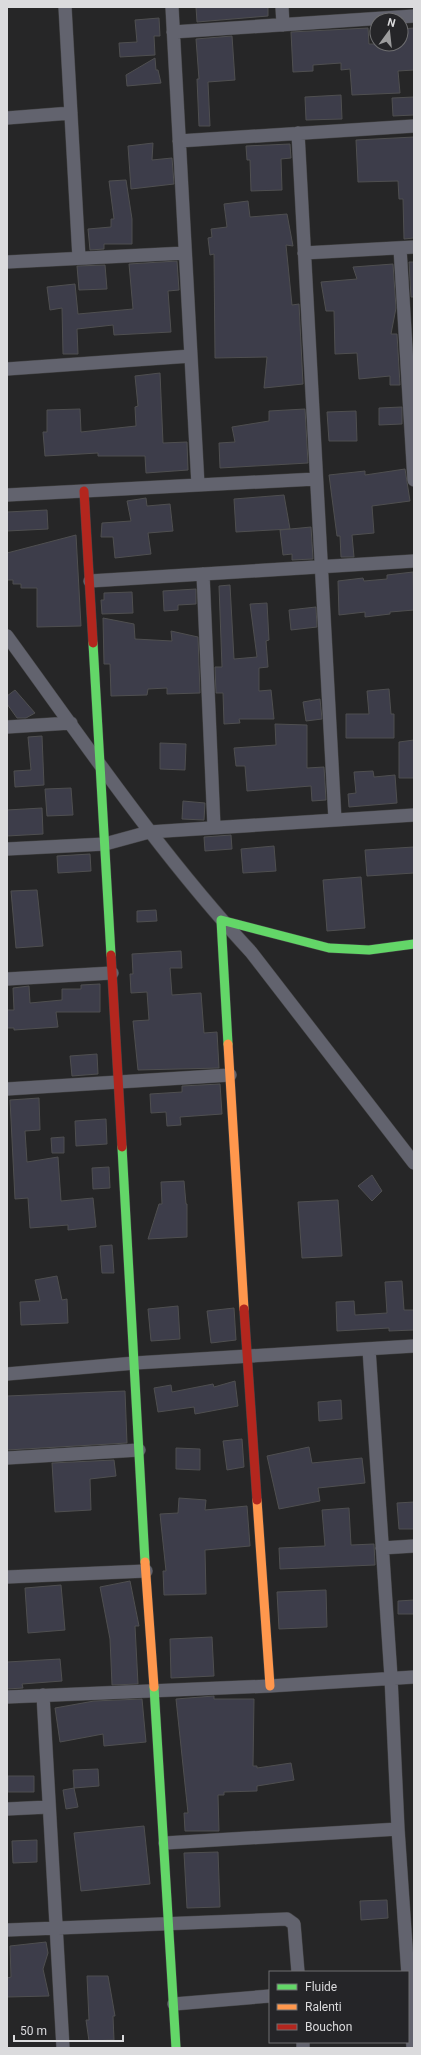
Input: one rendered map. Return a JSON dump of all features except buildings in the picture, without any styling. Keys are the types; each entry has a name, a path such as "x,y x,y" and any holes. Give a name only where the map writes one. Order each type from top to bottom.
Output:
{"street":[{"path":"64,7 79,258"},
{"path":"172,7 198,485"},
{"path":"282,7 283,25"},
{"path":"173,32 414,16"},
{"path":"7,118 71,113"},
{"path":"179,141 414,126"},
{"path":"298,134 335,820"},
{"path":"304,253 414,247"},
{"path":"400,248 414,480"},
{"path":"7,262 185,253"},
{"path":"7,369 191,356"},
{"path":"7,495 316,479"},
{"path":"84,491 146,1571 165,1843 176,2048"},
{"path":"90,581 414,561"},
{"path":"203,574 214,828"},
{"path":"7,636 149,832 221,920 251,952 414,1163"},
{"path":"7,727 71,723"},
{"path":"7,849 105,844 149,832 414,815"},
{"path":"221,920 329,948 369,950 414,944"},
{"path":"221,920 247,1356 270,1686"},
{"path":"7,978 112,973"},
{"path":"7,1089 230,1075"},
{"path":"7,1374 135,1363 414,1346"},
{"path":"369,1349 391,1677 398,1829 409,1971"},
{"path":"7,1458 139,1450"},
{"path":"382,1548 414,1546"},
{"path":"7,1577 146,1571"},
{"path":"7,1697 270,1686 414,1676"},
{"path":"43,1695 48,1807 63,2048"},
{"path":"7,1809 48,1807"},
{"path":"165,1843 398,1829"},
{"path":"7,1930 56,1927 290,1920 294,1924 298,1971"},
{"path":"409,1973 413,2048"},
{"path":"174,2004 269,1996"}],"traffic: fast":[{"path":"93,643 111,955"},
{"path":"228,1044 221,920 329,948 369,950 414,944"},
{"path":"122,1147 145,1562"},
{"path":"154,1687 176,2048"}],"traffic: slow":[{"path":"228,1044 244,1309"},
{"path":"257,1500 270,1686"},
{"path":"145,1562 154,1687"}],"traffic: jam":[{"path":"84,491 93,643"},
{"path":"111,955 122,1147"},
{"path":"244,1309 257,1500"}]}
